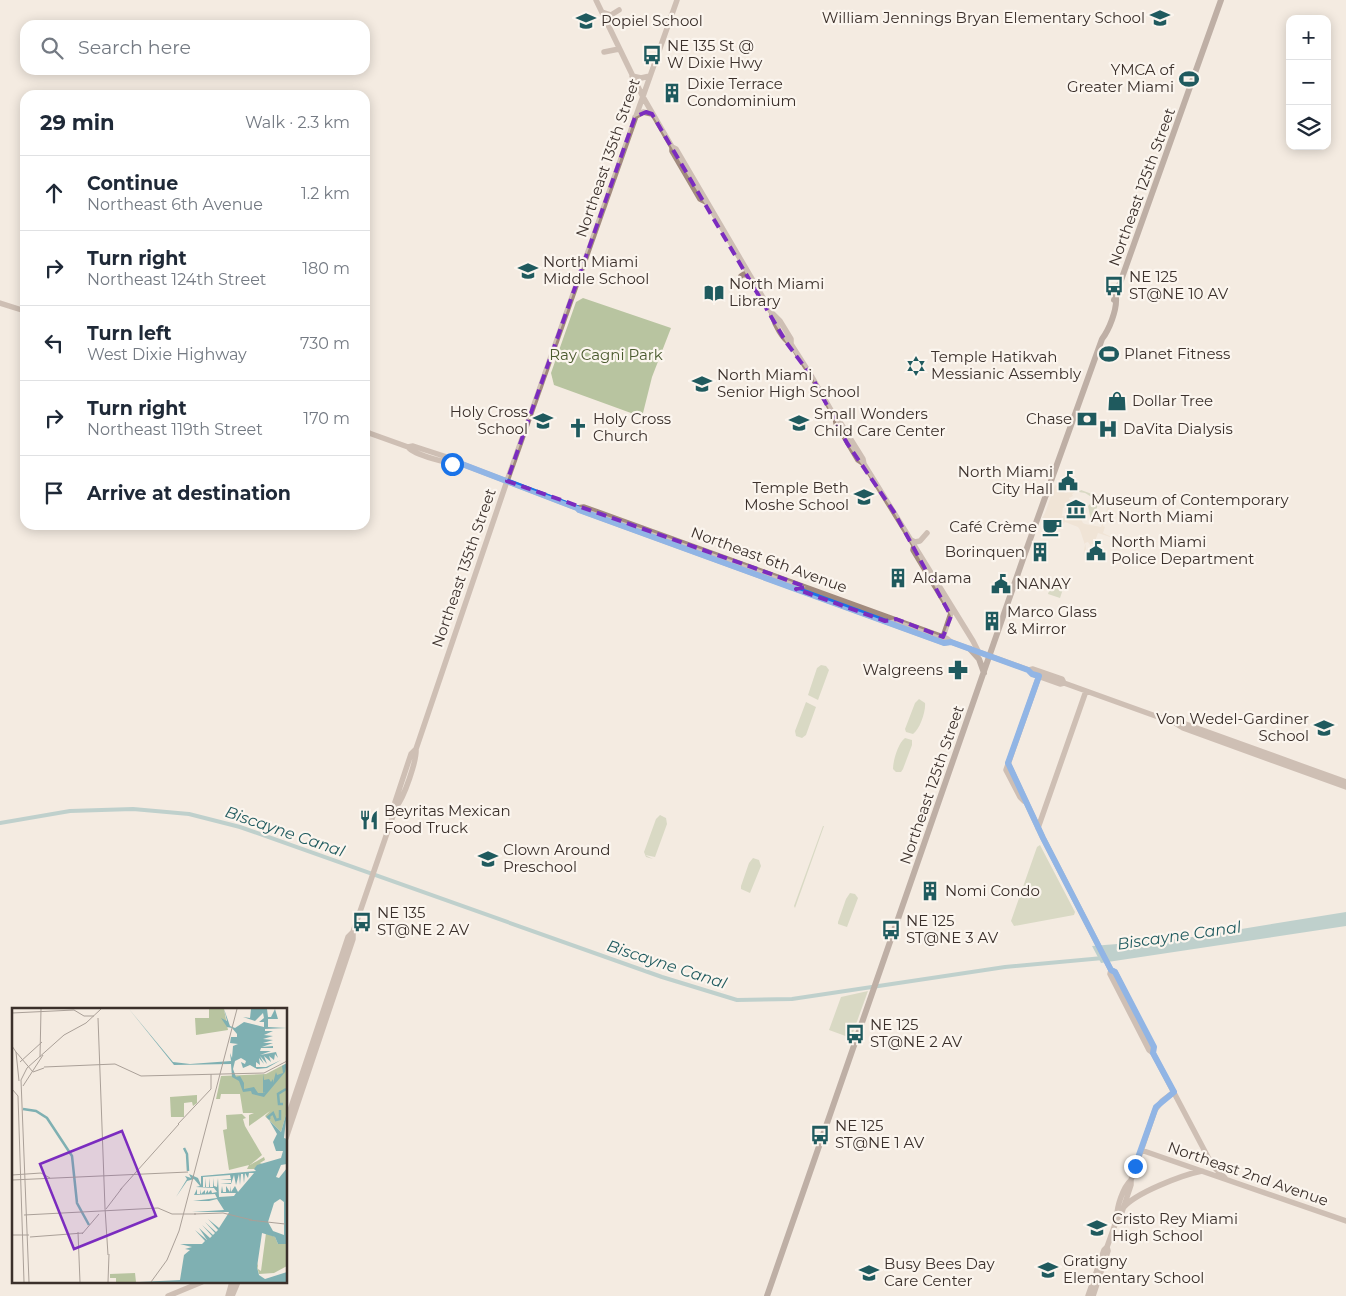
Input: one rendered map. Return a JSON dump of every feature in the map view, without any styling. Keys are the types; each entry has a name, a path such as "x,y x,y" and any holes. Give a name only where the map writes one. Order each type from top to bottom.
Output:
{"main road":[{"path":"596,0 642,97 705,197 706,202 772,313 786,342 791,344"},
{"name":"Northeast 135th Street","path":"353,932 396,808 395,802 411,754 416,749 507,481 677,0"},
{"name":"Northeast 125th Street","path":"767,1296 1221,0"},
{"path":"602,12 611,15 619,10"},
{"path":"604,52 619,49"},
{"path":"632,76 641,78 650,76"},
{"path":"635,117 643,112 652,114"},
{"path":"742,276 744,274 751,277"},
{"path":"0,303 20,309"},
{"path":"772,313 791,339 791,344 863,459 864,464 939,584 978,651"},
{"name":"Northeast 6th Avenue","path":"370,433 408,447 418,453 452,464 462,464 579,510 785,584 810,588 896,619 943,637 951,642 1028,670 1032,674 1060,684 1064,683 1346,787"},
{"name":"Northeast 6th Avenue","path":"577,508 581,506 614,518 944,643 951,642"},
{"path":"604,519 614,518"},
{"path":"910,539 919,541 927,533"},
{"path":"914,546 913,550 951,614 943,637"},
{"path":"885,621 896,619"},
{"path":"970,649 979,659 984,673"},
{"name":"Northeast 6th Avenue","path":"1028,670 1033,669 1062,679 1064,683"},
{"path":"1039,676 1006,770 1020,797 1029,809 1111,970 1115,972 1154,1047 1153,1053 1211,1162 1226,1178"},
{"path":"1038,828 1086,691"},
{"name":"Northeast 6th Avenue","path":"1175,723 1180,722 1346,782"},
{"path":"1008,763 1024,796 1024,800"},
{"path":"1029,809 1038,812 1044,809"},
{"path":"289,1121 295,1104 294,1098 348,937 353,932"},
{"path":"289,1121 353,939 353,932"},
{"path":"1117,1219 1116,1214 1156,1107 1174,1092"},
{"name":"Northeast 2nd Avenue","path":"1141,1150 1346,1221"},
{"path":"1123,1208 1137,1197 1200,1170 1211,1162"},
{"path":"1088,1296 1104,1250 1107,1247 1117,1219 1121,1215 1131,1185 1130,1180"},
{"path":"1093,1296 1108,1252 1107,1247"},
{"path":"168,1296 197,1284"},
{"path":"232,1296 237,1284"}],"highlighted area":[{"path":"646,112 652,114 786,342 812,377 847,443 894,512 951,616 943,637 896,619 885,621 796,589 806,587 507,481 635,117"}],"green space":[{"name":"Ray Cagni Park","path":"583,298 671,328 652,377 642,417 554,385 551,373 576,302"},
{"path":"1074,489 1100,497 1093,521 1091,521 1088,506 1095,499 1085,493 1073,491"},
{"path":"1054,578 1065,583 1060,598 1048,594 1049,587"},
{"path":"821,665 826,666 829,670 818,700 808,695 817,668"},
{"path":"919,699 925,703 925,711 916,732 913,734 906,732 905,729 915,703"},
{"path":"806,702 816,707 806,735 802,738 796,736 795,731"},
{"path":"905,738 912,740 912,745 903,769 901,772 896,772 893,769 895,757 902,740"},
{"path":"660,815 666,818 667,824 655,857 645,855 644,852 656,819"},
{"path":"824,826 795,908 794,906"},
{"path":"1040,845 1075,912 1074,915 1014,926 1011,921 1037,847"},
{"path":"753,858 759,860 761,866 750,893 741,889 741,886 749,863"},
{"path":"850,893 855,894 858,898 847,927 838,924 838,922"},
{"path":"868,991 851,1038 829,1030 841,997"}],"shaded area":[{"path":"1055,485 1057,486 1056,489 1060,490 1062,487 1061,491 1066,493 1071,490 1075,492 1069,498 1072,504 1063,508 1062,516 1074,515 1076,509 1085,524 1101,527 1109,503 1111,503 1103,526 1105,527 1103,533 1116,539 1098,533 1094,544 1091,544 1092,548 1088,542 1085,543 1086,549 1083,556 1085,545 1078,527 1065,522 1060,527 1058,526 1059,523 1049,519 1043,523 1041,520"}],"water":[{"path":"1346,912 1346,926 1101,963 1092,946 1180,939"}],"waterway":[{"name":"Biscayne Canal","path":"0,823 70,811 133,809 189,814 240,827 662,977 737,1000 792,999 1005,967 1103,958"}],"place":[{"name":"William Jennings Bryan Elementary School","path":"1160,18"},
{"name":"Popiel School","path":"586,21"},
{"name":"NE 135 St @ W Dixie Hwy","path":"652,55"},
{"name":"YMCA of Greater Miami","path":"1189,79"},
{"name":"Dixie Terrace Condominium","path":"672,93"},
{"name":"North Miami Middle School","path":"528,271"},
{"name":"NE 125 ST@NE 10 AV","path":"1114,286"},
{"name":"North Miami Library","path":"714,293"},
{"name":"Planet Fitness","path":"1109,354"},
{"name":"Temple Hatikvah Messianic Assembly","path":"916,366"},
{"name":"North Miami Senior High School","path":"702,384"},
{"name":"Dollar Tree","path":"1117,401"},
{"name":"Chase","path":"1087,419"},
{"name":"Holy Cross School","path":"543,421"},
{"name":"Small Wonders Child Care Center","path":"799,423"},
{"name":"Holy Cross Church","path":"578,428"},
{"name":"DaVita Dialysis","path":"1108,429"},
{"name":"North Miami City Hall","path":"1068,481"},
{"name":"Temple Beth Moshe School","path":"864,497"},
{"name":"Museum of Contemporary Art North Miami","path":"1076,509"},
{"name":"Café Crème","path":"1052,527"},
{"name":"North Miami Police Department","path":"1096,551"},
{"name":"Borinquen","path":"1040,552"},
{"name":"Aldama","path":"898,578"},
{"name":"NANAY","path":"1001,584"},
{"name":"Marco Glass & Mirror","path":"992,621"},
{"name":"Walgreens","path":"958,670"},
{"name":"Von Wedel-Gardiner School","path":"1324,728"},
{"name":"Beyritas Mexican Food Truck","path":"369,820"},
{"name":"Clown Around Preschool","path":"488,859"},
{"name":"Nomi Condo","path":"930,891"},
{"name":"NE 135 ST@NE 2 AV","path":"362,922"},
{"name":"NE 125 ST@NE 3 AV","path":"891,930"},
{"name":"NE 125 ST@NE 2 AV","path":"855,1034"},
{"name":"NE 125 ST@NE 1 AV","path":"820,1135"},
{"name":"Cristo Rey Miami High School","path":"1097,1228"},
{"name":"Gratigny Elementary School","path":"1048,1270"},
{"name":"Busy Bees Day Care Center","path":"869,1273"}],"route":[{"path":"452,464 462,464 634,531 944,643 951,642 1028,670 1032,674 1039,676 1008,763 1043,838 1111,970 1115,972 1154,1047 1153,1053 1174,1092 1156,1107 1135,1166"}]}
